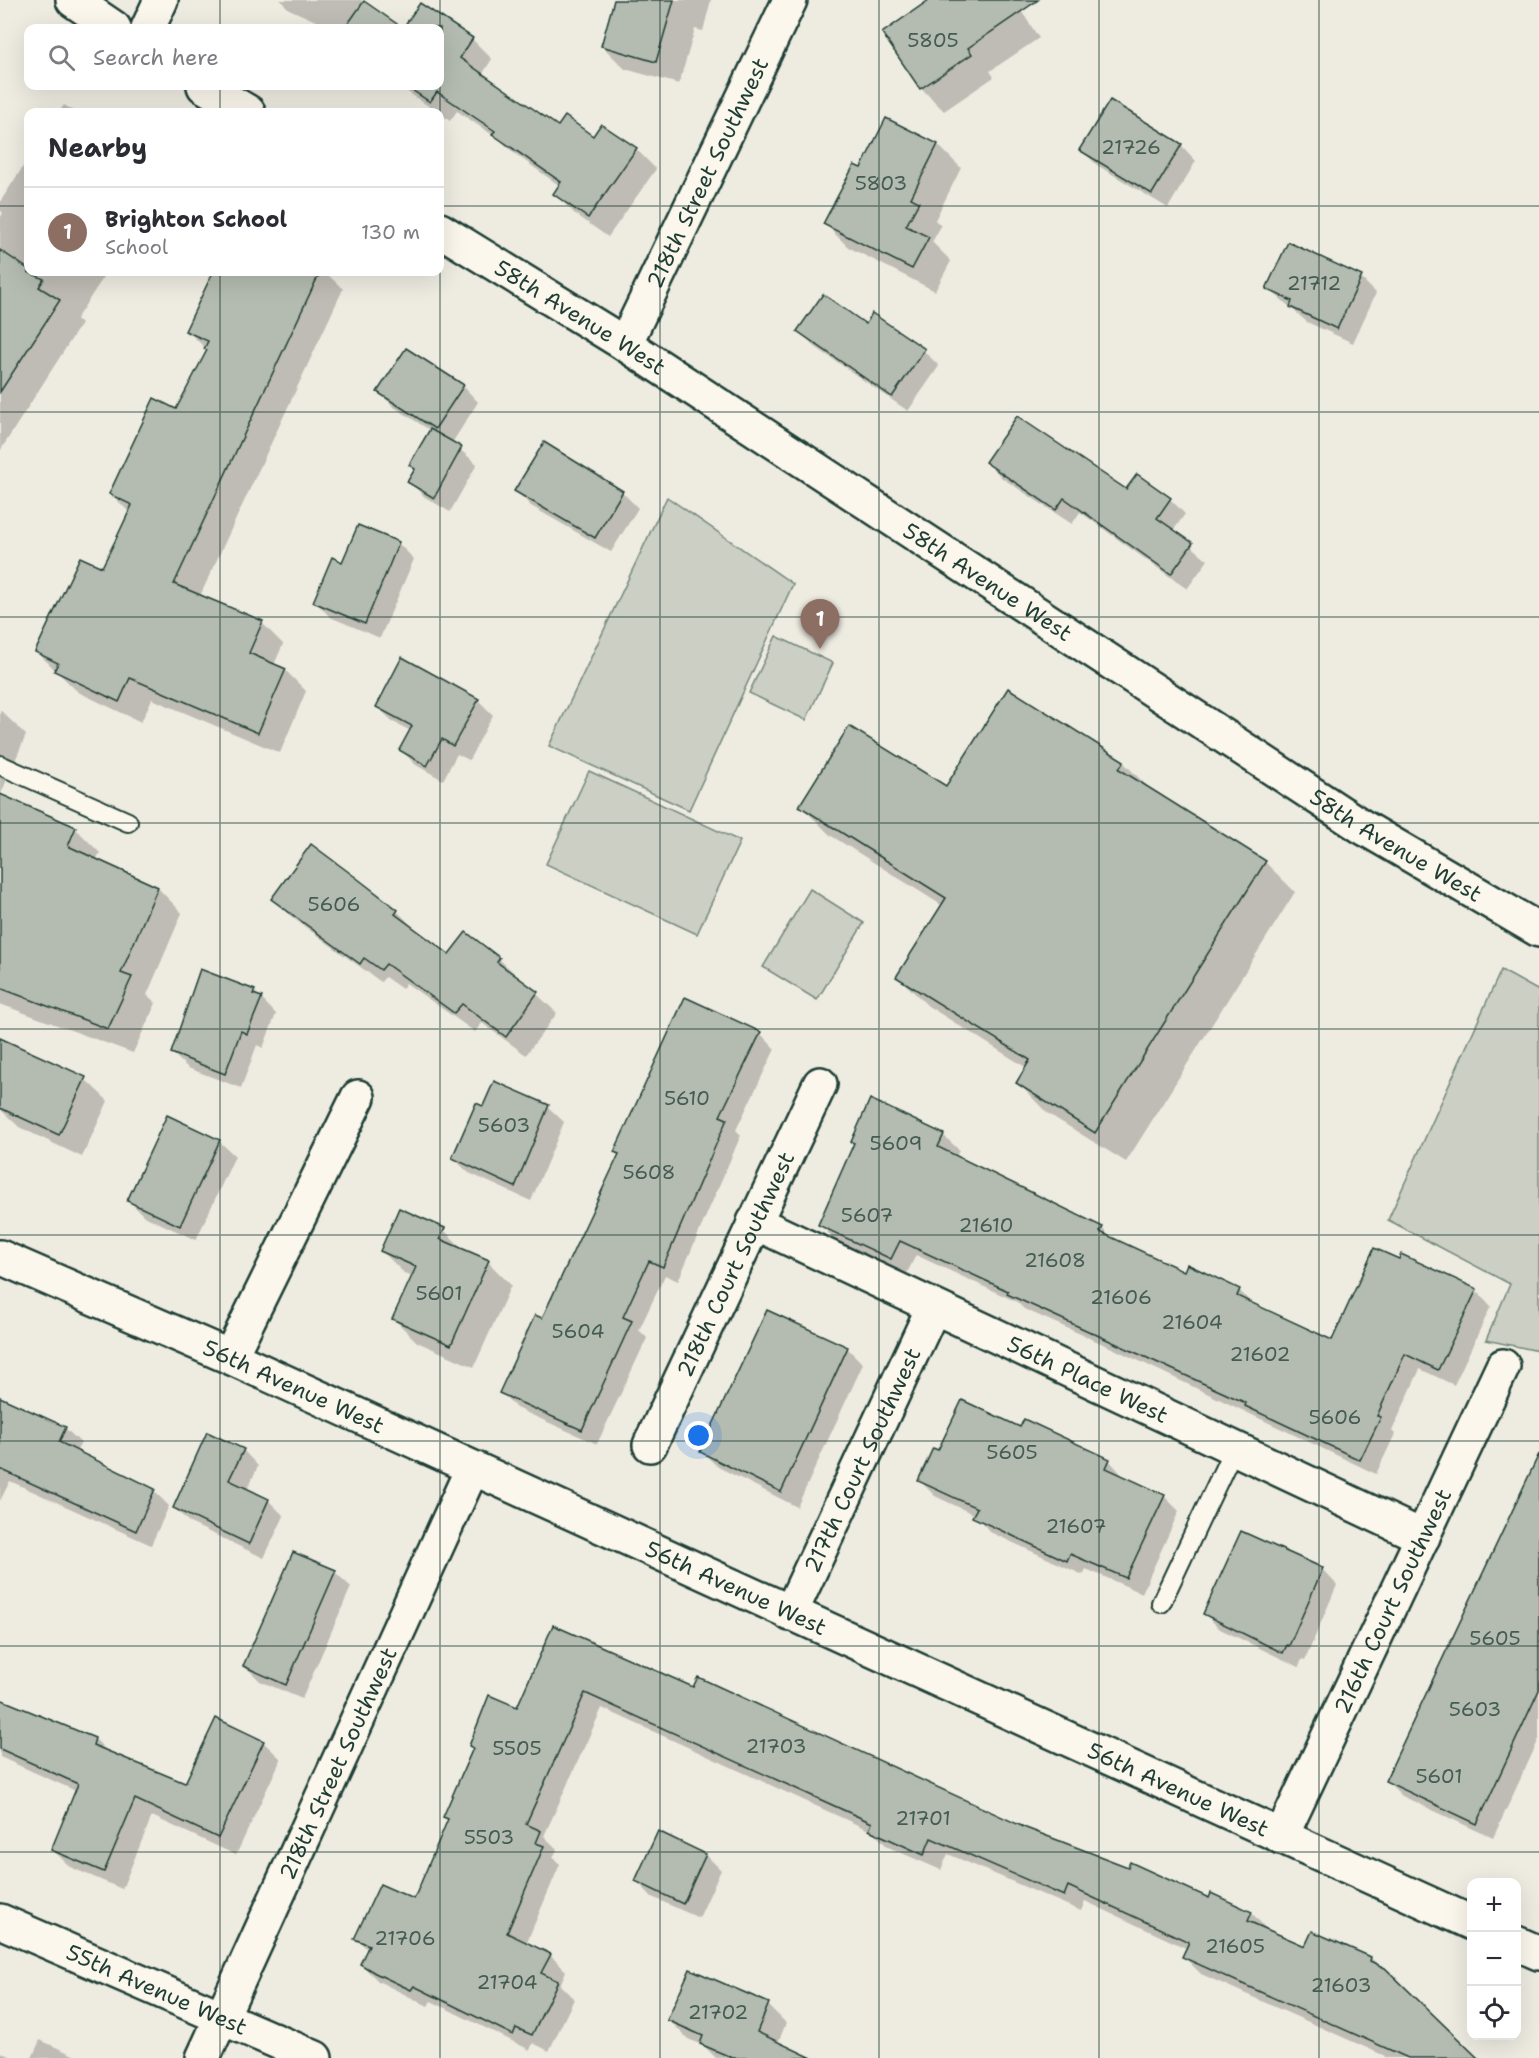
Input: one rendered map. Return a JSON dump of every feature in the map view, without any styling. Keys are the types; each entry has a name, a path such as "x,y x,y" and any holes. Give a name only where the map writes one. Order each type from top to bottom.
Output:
{"street":[{"path":"73,0 108,24"},
{"path":"150,24 161,0"},
{"name":"218th Street Southwest","path":"625,344 790,0"},
{"path":"211,90 241,108"},
{"name":"58th Avenue West","path":"444,232 625,344 1361,826 1539,930"},
{"name":"218th Court Southwest","path":"650,1445 820,1084"},
{"path":"230,1357 358,1097"},
{"name":"56th Place West","path":"754,1222 1423,1537"},
{"name":"56th Avenue West","path":"0,1257 230,1357 1467,1921"},
{"name":"217th Court Southwest","path":"790,1614 933,1308"},
{"name":"216th Court Southwest","path":"1281,1836 1503,1366"},
{"name":"218th Street Southwest","path":"203,2058 472,1469"},
{"name":"55th Avenue West","path":"0,1921 315,2058"},
{"path":"1521,1945 1539,1953"}],"lane":[{"path":"0,765 128,822"},
{"path":"1161,1603 1234,1448"}],"shaded area":[{"path":"667,497 793,584 689,810 549,746"},
{"path":"776,636 833,663 806,720 749,693"},
{"path":"589,771 740,841 697,934 546,864"},
{"path":"810,889 864,923 817,1000 763,967"},
{"path":"1501,970 1539,991 1539,1351 1486,1340 1510,1284 1388,1220"}],"building":[{"path":"614,0 674,0 656,62 601,46"},
{"path":"929,0 1038,0 968,48 972,54 920,89 882,33"},
{"path":"364,1 397,24 348,24"},
{"path":"420,3 473,38 460,58 558,126 565,116 593,136 601,124 637,148 588,218 553,194 561,182 492,134 495,131 437,92 430,102 412,90 444,90 444,24 406,24"},
{"path":"1110,100 1182,144 1152,194 1079,150"},
{"path":"886,118 938,144 911,198 919,202 906,226 929,237 912,269 823,224 854,165 861,168"},
{"path":"1288,242 1362,276 1337,329 1290,307 1292,301 1266,289"},
{"path":"0,250 24,266 24,276 37,276 44,279 39,287 60,300 0,392"},
{"path":"211,276 318,276 174,584 263,621 249,653 286,669 258,733 130,678 119,702 54,671 58,663 35,652 80,557 102,567 132,505 109,494 154,398 176,409 207,350 204,349 208,341 185,331"},
{"path":"823,294 866,324 872,313 925,349 892,397 797,331"},
{"path":"406,348 464,385 435,429 377,392"},
{"path":"1017,416 1126,489 1137,474 1171,498 1157,518 1193,543 1171,574 1064,498 1056,510 985,462"},
{"path":"430,429 462,447 434,498 407,482 415,469 409,465"},
{"path":"544,442 623,491 595,538 514,491"},
{"path":"358,525 399,542 365,624 313,602 332,557 342,562"},
{"path":"402,657 479,699 453,746 442,739 427,766 399,750 412,726 376,707"},
{"path":"1008,688 1124,761 1119,769 1266,861 1095,1133 1016,1083 1030,1060 896,977 946,898 799,806 849,726 946,786"},
{"path":"0,794 76,827 68,846 158,887 121,973 132,977 108,1029 0,988"},
{"path":"311,844 398,910 395,914 449,954 466,932 500,958 497,962 538,992 506,1037 462,1004 454,1013 386,964 381,970 364,958 360,964 271,899"},
{"path":"200,969 255,990 253,994 262,997 247,1034 241,1031 225,1074 171,1053"},
{"path":"685,997 761,1032 720,1116 727,1119 663,1267 649,1261 623,1317 632,1321 582,1430 499,1393 535,1315 542,1318 619,1154 614,1152"},
{"path":"0,1038 86,1077 59,1135 0,1108"},
{"path":"494,1081 549,1105 515,1187 452,1158 476,1103 483,1106"},
{"path":"870,1099 944,1134 938,1147 1103,1227 1100,1232 1184,1271 1187,1264 1240,1289 1237,1296 1332,1340 1374,1248 1399,1259 1401,1254 1477,1289 1438,1370 1405,1354 1377,1416 1381,1417 1360,1460 1245,1406 1246,1403 1007,1294 1008,1291 900,1241 891,1259 818,1225 854,1143 851,1142"},
{"path":"167,1115 220,1140 180,1226 127,1201"},
{"path":"399,1208 445,1228 440,1239 489,1260 451,1345 392,1319 416,1267 380,1251"},
{"path":"767,1310 848,1347 781,1492 700,1452"},
{"path":"0,1397 66,1427 59,1442 155,1489 136,1531 0,1469"},
{"path":"962,1400 1020,1427 1024,1419 1110,1459 1106,1468 1165,1495 1126,1578 1070,1554 1067,1561 972,1517 977,1508 918,1481 933,1448 938,1450"},
{"path":"207,1432 244,1449 229,1480 269,1499 249,1544 173,1508"},
{"path":"1539,1454 1539,1690 1477,1824 1385,1781"},
{"path":"1241,1531 1323,1568 1289,1646 1287,1645 1283,1653 1203,1614"},
{"path":"293,1552 336,1570 286,1685 243,1666"},
{"path":"553,1625 693,1687 698,1677 1026,1828 1128,1867 1130,1862 1209,1898 1211,1893 1252,1912 1248,1921 1305,1946 1312,1931 1371,1957 1370,1961 1385,1968 1478,2058 1408,2058 1182,1957 1189,1942 1068,1886 1064,1896 931,1838 924,1855 869,1830 872,1823 585,1693 526,1824 541,1831 536,1843 544,1846 507,1933 551,1954 541,1973 558,1981 532,2035 516,2028 513,2035 414,1986 411,1990 375,1973 360,1964 369,1945 354,1939 380,1884 414,1899 448,1819 443,1817 473,1748 469,1746 489,1695 517,1707"},
{"path":"0,1699 95,1738 93,1745 185,1783 216,1718 264,1741 218,1838 135,1799 104,1872 51,1850 78,1784 0,1749"},
{"path":"658,1831 706,1854 683,1904 635,1881"},
{"path":"690,1969 769,2003 757,2032 812,2058 733,2058 700,2044 703,2036 667,2020"}],"place":[{"name":"Brighton School","path":"820,649"}]}
